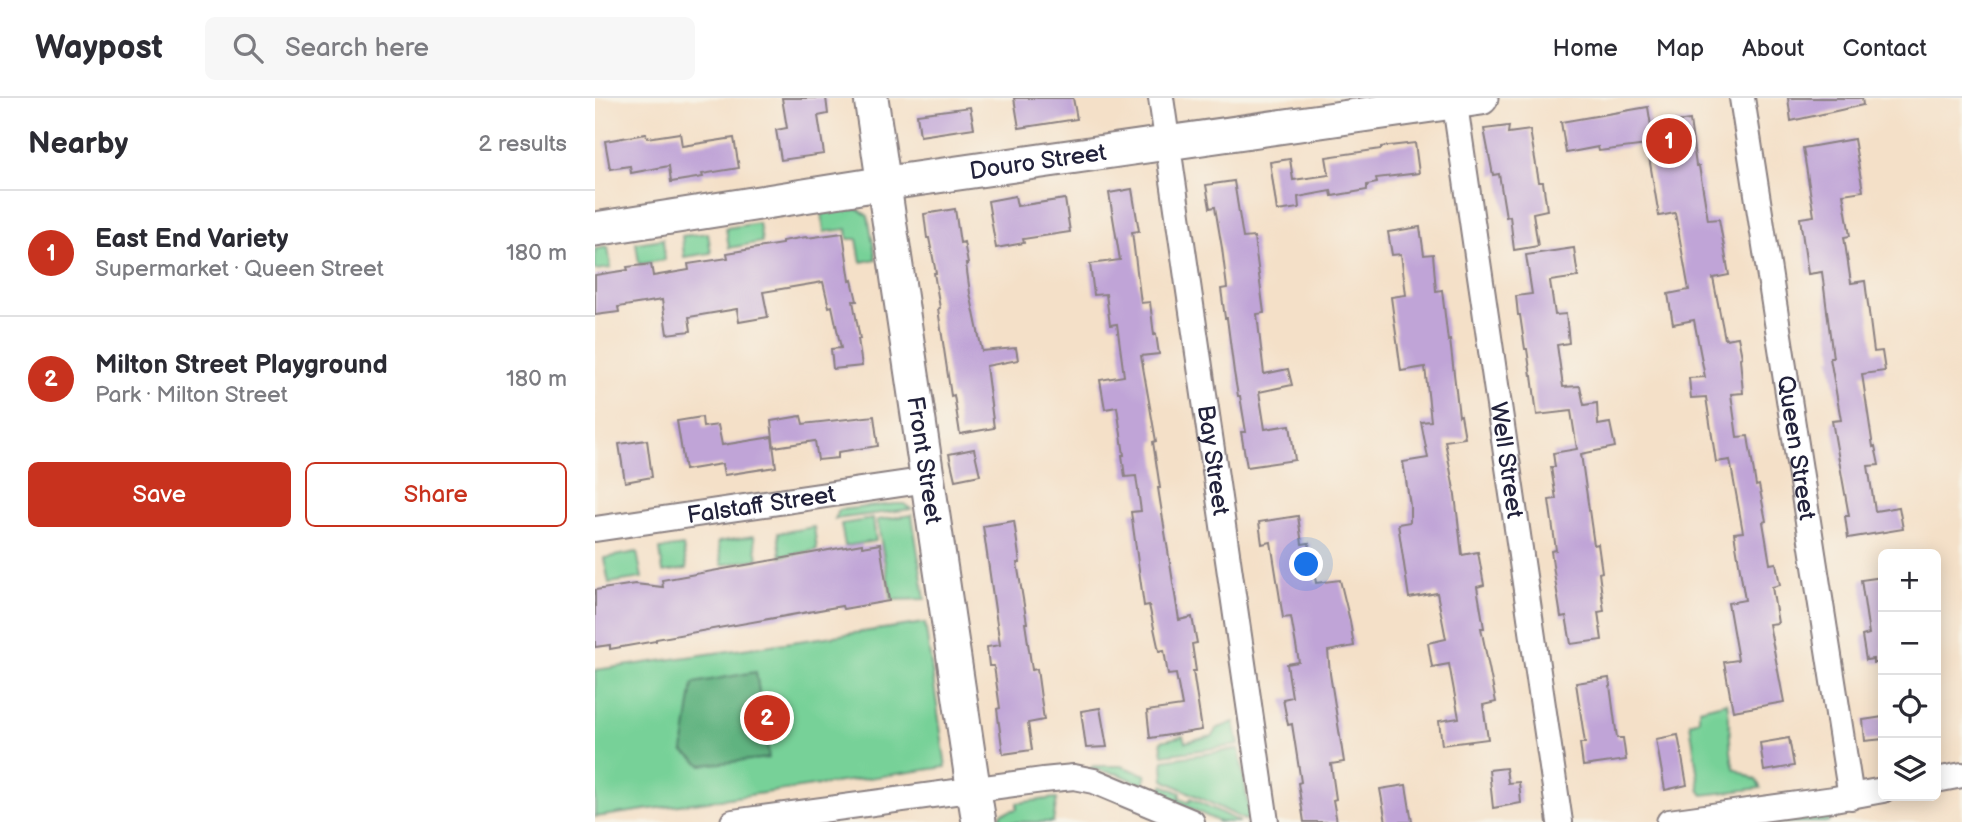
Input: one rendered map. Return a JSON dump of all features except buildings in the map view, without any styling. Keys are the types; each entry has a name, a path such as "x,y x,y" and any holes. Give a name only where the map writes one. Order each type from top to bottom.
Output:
{"street":[{"name":"Front Street","path":"871,98 977,806"},
{"name":"Bay Street","path":"1160,98 1266,822"},
{"name":"Queen Street","path":"1742,98 1851,797"},
{"name":"Douro Street","path":"595,229 1463,99"},
{"name":"Well Street","path":"1463,99 1560,822"},
{"name":"Falstaff Street","path":"595,529 927,480"},
{"path":"1941,779 1962,775"},
{"path":"733,822 977,806 1043,780 1074,777 1094,780 1192,822"},
{"path":"1669,822 1878,791"}],"green space":[{"path":"858,209 868,216 876,259 861,262 857,239 848,239 847,229 824,232 822,213"},
{"path":"759,223 762,242 729,248 726,228"},
{"path":"708,233 711,253 684,257 682,236"},
{"path":"663,239 665,260 639,264 636,243"},
{"path":"608,247 611,268 595,270 595,249"},
{"path":"904,504 911,509 835,519 839,510"},
{"path":"912,515 925,599 892,600 877,520"},
{"path":"873,519 876,541 845,546 841,524"},
{"path":"814,527 817,550 781,556 778,533"},
{"path":"754,536 758,559 722,565 718,542"},
{"path":"683,546 687,569 663,572 660,549"},
{"path":"637,552 642,578 609,583 604,558"},
{"path":"925,623 946,767 595,817 595,670"},
{"path":"756,672 769,758 702,765 683,751 693,683"},
{"path":"1727,702 1734,768 1756,780 1761,788 1703,795 1700,791 1690,723 1699,720 1699,709"},
{"path":"1234,722 1239,745 1163,755 1161,741 1183,736 1185,742 1213,736 1216,729"},
{"path":"1239,749 1249,811 1249,817 1245,820 1164,780 1163,760"},
{"path":"1093,766 1121,766 1146,775 1143,785 1119,774 1090,769"},
{"path":"1163,785 1181,793 1179,798 1189,802 1191,798 1240,822 1219,822 1159,793"},
{"path":"1055,798 1053,822 998,822 1002,813 1017,809 1017,803"},
{"path":"1829,809 1829,822 1740,822"}],"place":[{"name":"East End Variety","path":"1669,141"},
{"name":"Milton Street Playground","path":"767,718"}]}
